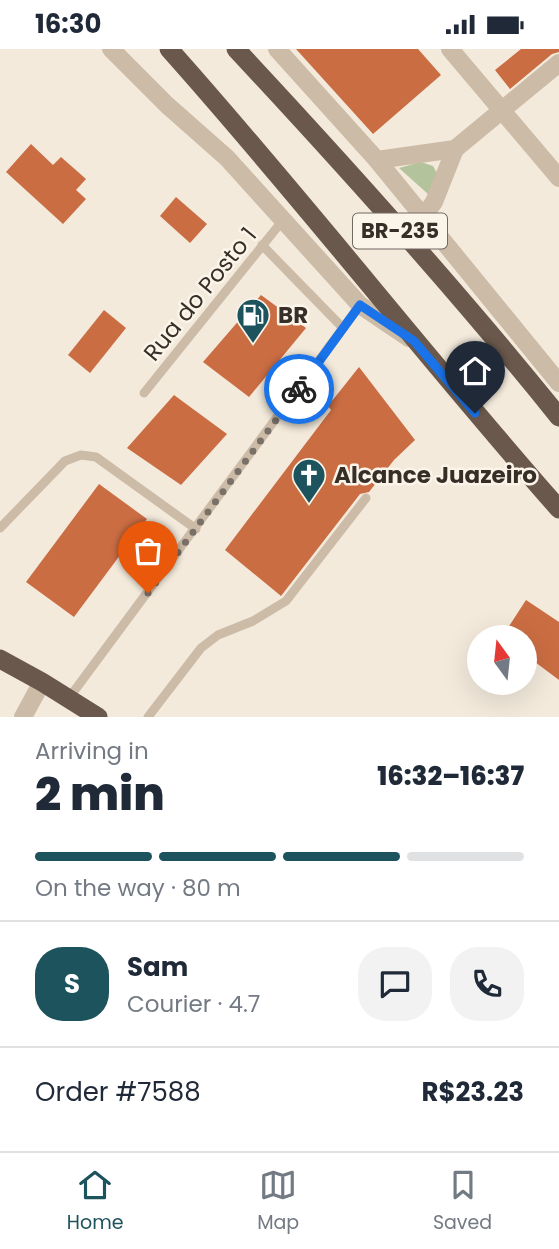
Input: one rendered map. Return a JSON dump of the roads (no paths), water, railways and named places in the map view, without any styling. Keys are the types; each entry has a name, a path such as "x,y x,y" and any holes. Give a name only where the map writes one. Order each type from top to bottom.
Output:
{"highway":[{"name":"BR-235","path":"169,49 559,509"},
{"name":"BR-235","path":"236,49 329,148 500,344 559,418"},
{"path":"0,659 98,717"}],"street":[{"path":"111,49 167,105 227,158 360,305 414,341"},
{"path":"277,49 377,160 559,383"},
{"path":"450,49 559,179"},
{"path":"423,217 434,202 455,149 559,63"},
{"path":"377,160 455,149"},
{"path":"23,717 42,682"}],"lane":[{"name":"Rua do Posto 1","path":"144,393 284,219"},
{"path":"262,245 343,328"},
{"path":"68,699 360,305"},
{"path":"0,528 65,461 81,455 96,457 196,529"},
{"path":"148,717 201,648 218,635 253,621 286,601 366,498"}],"place":[{"name":"BR","path":"253,345"},
{"name":"Alcance Juazeiro","path":"309,505"}]}
